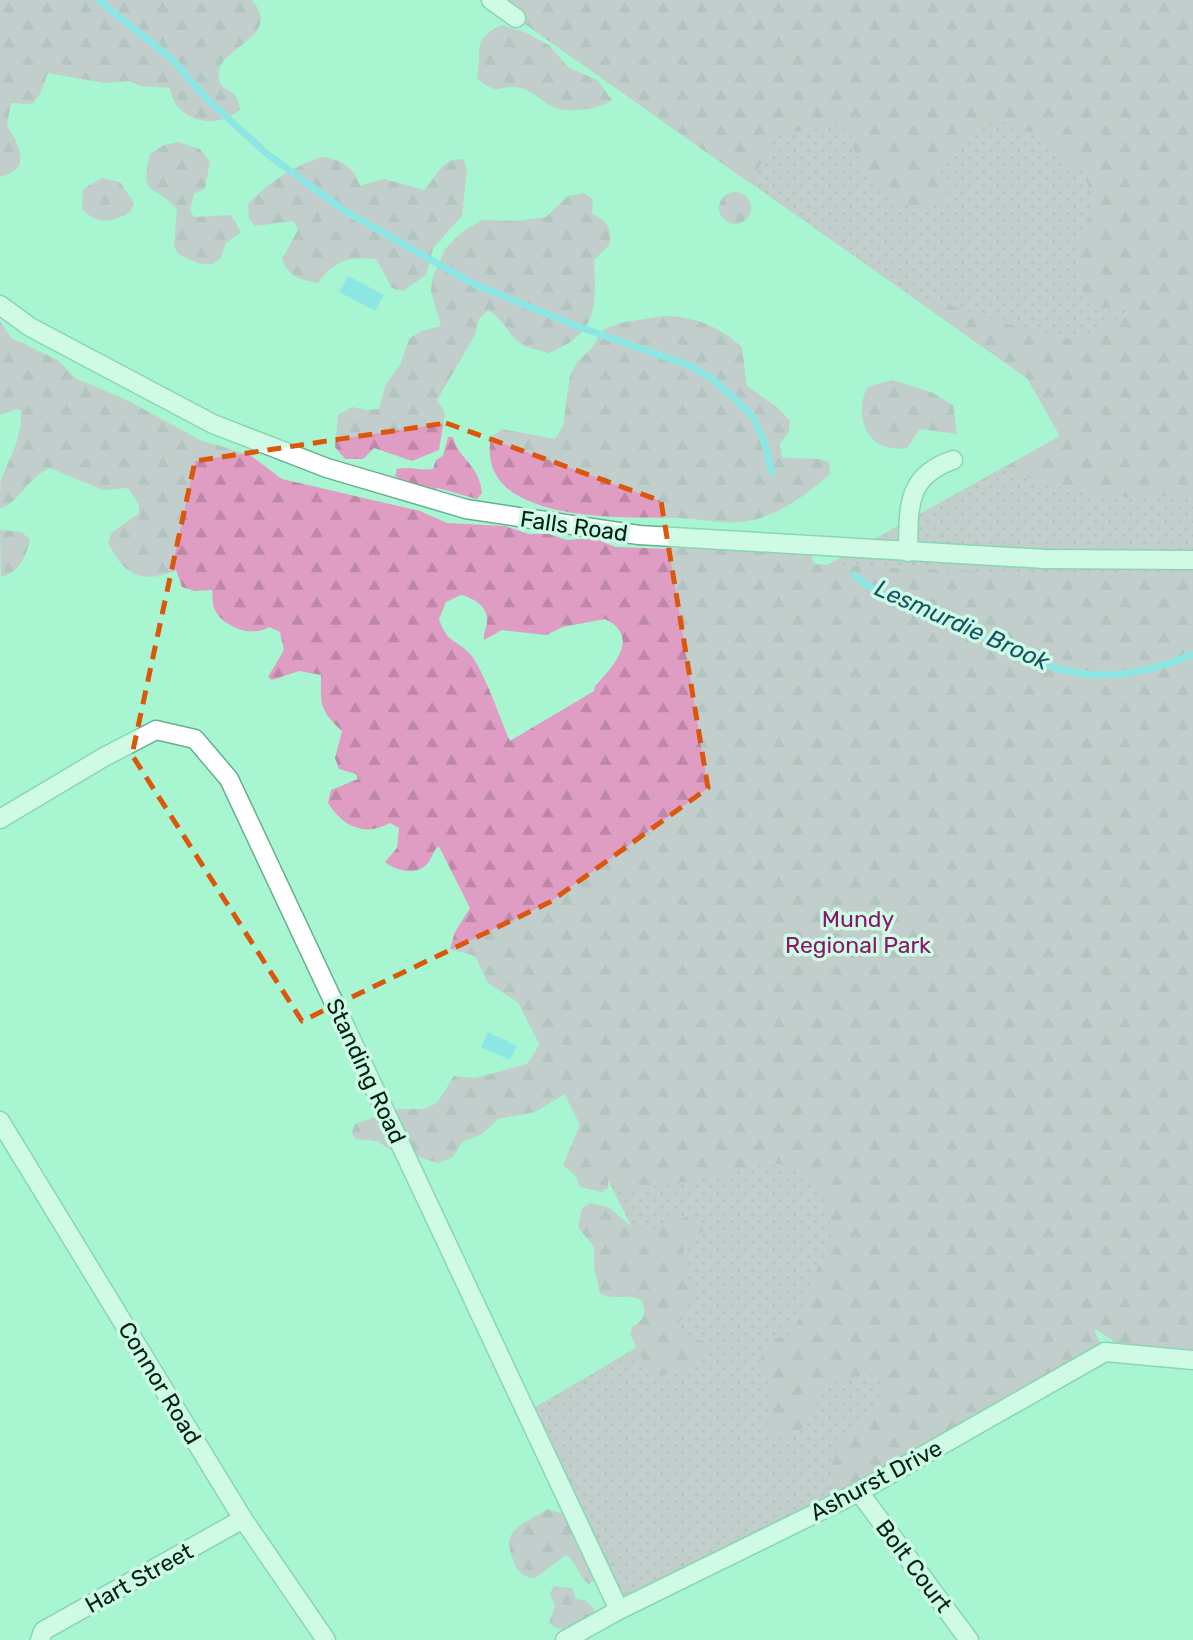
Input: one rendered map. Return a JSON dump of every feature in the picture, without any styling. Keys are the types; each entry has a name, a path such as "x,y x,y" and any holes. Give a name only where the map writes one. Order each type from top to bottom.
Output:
{"street":[{"path":"491,0 516,18"},
{"name":"Falls Road","path":"0,305 30,327 213,424 327,468 466,509 639,535 908,552 1110,561 1193,560"},
{"path":"908,552 914,491 923,475 953,460"},
{"name":"Standing Road","path":"0,819 104,757 156,730 195,739 229,779 619,1610"},
{"name":"Connor Road","path":"0,1121 243,1519 326,1640"},
{"name":"Ashurst Drive","path":"565,1640 619,1610 859,1492 1105,1352 1193,1360"},
{"name":"Bolt Court","path":"859,1492 968,1640"},
{"name":"Hart Street","path":"40,1640 43,1631 243,1519"}],"highlighted area":[{"path":"446,423 661,501 708,788 550,902 302,1021 132,755 195,461"}],"green space":[{"path":"0,0 252,0 260,14 260,25 254,34 226,58 220,68 220,82 235,95 240,109 220,120 198,120 179,108 170,88 140,86 129,81 104,83 48,73 40,94 32,104 11,103 7,126 19,148 20,163 17,169 0,176"},
{"name":"Mundy Regional Park","path":"491,0 1193,0 1193,1276 1094,1331 1105,1352 619,1610 527,1412 680,1322 413,795 1060,436 1027,378"},
{"path":"491,0 1193,0 1193,495 1134,498 1101,495 1050,484 1002,469 1060,436 1028,379 904,291 1011,325 1076,340 1096,333 1137,308 1091,308 1074,272 1080,233 1096,204 1083,172 1040,136 996,119 960,144 946,158 937,178 949,193 931,209 890,201 856,155 850,132 835,126 778,134 750,183"},
{"path":"502,25 527,33 550,46 568,67 597,80 612,100 592,108 567,110 554,107 521,88 496,89 485,84 477,78 480,46 485,35"},
{"path":"178,142 200,149 210,162 205,188 194,194 190,210 194,217 231,215 241,232 226,243 221,258 212,264 200,264 178,254 174,245 177,210 151,189 146,178 150,154 164,145"},
{"path":"321,157 346,165 360,186 384,179 424,190 444,165 463,159 467,169 462,216 433,248 426,275 403,291 392,288 376,259 343,261 330,269 318,283 300,279 288,270 282,259 298,230 294,221 255,226 249,219 248,204 264,188 282,176"},
{"path":"102,178 120,182 134,203 130,212 105,221 93,218 82,209 83,189"},
{"path":"735,192 746,197 751,208 746,219 735,224 724,219 719,208 724,197"},
{"path":"584,193 593,199 592,214 607,225 610,244 594,260 594,305 591,317 577,337 549,353 534,349 517,341 488,310 479,319 475,335 437,400 445,413 439,450 412,461 374,448 363,459 345,459 335,447 338,415 352,407 379,409 386,384 400,365 409,339 421,331 441,326 431,292 432,279 445,249 462,232 482,220 516,221 546,217 568,196"},
{"path":"663,316 696,320 724,333 742,347 747,386 777,407 790,421 789,431 780,444 782,457 829,462 830,474 785,507 764,517 735,522 591,515 558,510 529,501 505,487 492,466 491,437 502,429 555,439 563,426 570,375 603,330 620,323"},
{"name":"Mundy Regional Park","path":"0,321 11,338 58,360 75,378 129,401 200,440 250,455 282,479 420,511 447,523 505,526 529,534 549,534 567,540 593,538 616,547 672,549 703,545 811,554 814,564 1083,577 1193,576 1193,1352 1183,1366 1171,1368 1148,1363 1096,1329 1093,1331 1105,1352 832,1505 833,1457 842,1441 875,1405 884,1380 867,1373 827,1384 797,1437 765,1431 774,1384 760,1362 768,1341 789,1334 804,1312 819,1264 828,1253 833,1231 820,1186 794,1169 768,1161 748,1170 668,1185 630,1189 608,1179 608,1188 602,1192 580,1187 575,1175 563,1165 580,1125 565,1094 535,1112 498,1119 482,1134 462,1142 453,1157 437,1163 417,1156 400,1156 377,1141 355,1139 352,1133 355,1124 399,1109 424,1109 437,1103 454,1076 475,1078 527,1064 540,1044 519,1003 488,983 475,956 450,949 455,932 470,908 439,846 422,868 406,871 395,868 385,862 397,848 399,828 390,823 372,829 355,827 340,818 328,803 331,790 358,779 356,774 339,769 335,758 342,731 322,706 321,675 299,671 272,680 268,677 284,650 280,632 269,627 246,631 230,625 214,608 212,590 195,591 182,587 176,570 153,577 128,570 108,543 111,533 139,513 139,504 128,488 103,490 50,468 35,478 11,503 0,508 1,480 17,439 21,411 17,409 0,415","holes":["461,595 480,604 486,612 484,640 502,630 546,635 563,627 605,619 616,626 621,634 621,651 594,691 510,741 477,664 466,650 449,637 439,619 446,602"]},
{"path":"892,380 931,392 953,405 957,434 920,429 907,448 882,446 874,440 863,422 863,399 867,387"},
{"path":"448,437 453,437 477,475 482,493 477,499 438,488 429,492 417,490 395,476 397,469 433,469 436,460 443,456"},
{"path":"0,530 21,532 30,539 21,563 8,575 1,577"},
{"path":"590,1203 610,1208 632,1227 651,1230 688,1216 699,1218 703,1231 684,1242 684,1267 690,1292 685,1313 676,1328 679,1336 704,1341 704,1350 701,1358 686,1370 666,1374 649,1372 630,1334 632,1327 644,1316 641,1300 610,1297 600,1293 594,1267 594,1247 578,1227 582,1208"},
{"path":"548,1509 563,1514 592,1573 598,1578 589,1584 566,1555 535,1578 522,1574 517,1569 510,1551 511,1535 522,1524"},
{"path":"554,1586 572,1588 576,1599 584,1600 594,1608 593,1619 566,1629 549,1623 555,1606 550,1593"}],"water":[{"path":"348,276 384,295 375,311 339,292"},
{"path":"488,1032 517,1046 510,1060 481,1047"}],"waterway":[{"path":"98,0 172,59 206,98 267,154 345,211 474,284 574,325 688,365 712,378 751,414 763,438 772,472"},
{"name":"Lesmurdie Brook","path":"854,575 874,589 949,618 1028,659 1075,673 1120,674 1168,664 1193,654"}]}
